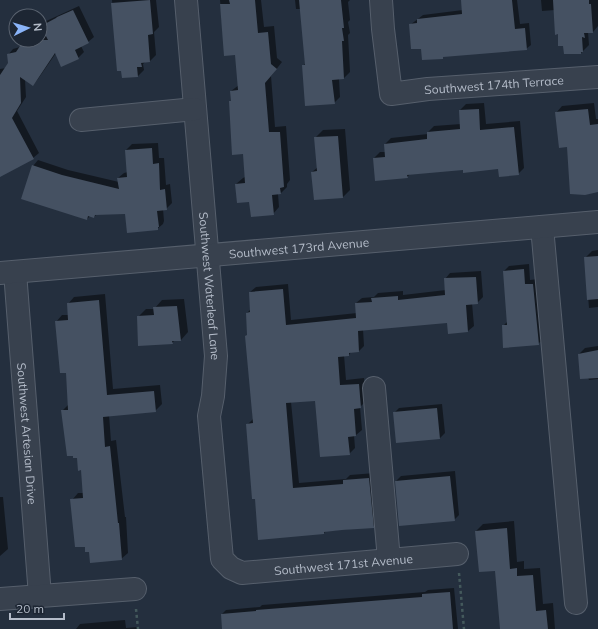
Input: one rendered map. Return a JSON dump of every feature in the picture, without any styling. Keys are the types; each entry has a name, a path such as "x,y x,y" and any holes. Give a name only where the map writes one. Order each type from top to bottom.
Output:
{"street":[{"name":"Southwest Waterleaf Lane","path":"186,0 216,356 214,389 209,416 222,559 231,568"},
{"name":"Southwest 174th Terrace","path":"382,0 383,29 391,94 428,89 598,77"},
{"path":"81,120 195,109"},
{"name":"Southwest 173rd Avenue","path":"7,272 598,222"},
{"path":"542,226 576,603"},
{"name":"Southwest Artesian Drive","path":"7,272 40,596"},
{"path":"374,388 389,560"},
{"name":"Southwest 171st Avenue","path":"231,568 242,573 457,554"},
{"path":"0,599 134,589"}],"path":[{"path":"457,554 464,629"}],"building":[{"path":"150,0 153,34 148,35 150,62 141,63 142,67 137,67 138,77 122,78 121,71 117,71 111,3"},
{"path":"229,0 255,0 258,33 268,32 271,64 277,69 265,83 269,132 280,132 284,187 280,188 281,194 272,195 274,215 251,217 249,202 237,203 235,184 245,183 243,154 232,155 229,101 231,101 230,91 238,90 235,55 224,56 220,4 230,4"},
{"path":"299,0 341,0 344,28 342,28 344,41 342,41 344,79 332,80 335,104 305,106 302,65 305,65"},
{"path":"461,0 512,0 515,29 525,28 527,50 422,60 421,49 411,49 409,24 417,23 417,19 462,14"},
{"path":"553,0 589,0 589,4 591,4 593,33 584,33 585,38 582,37 583,52 581,52 581,54 564,54 563,46 558,46 558,34 555,35"},
{"path":"73,10 89,43 75,50 79,59 61,67 55,53 33,86 20,77 21,103 12,118 34,159 0,177 0,75 8,63 7,54 16,52 19,48 48,48 48,22"},
{"path":"479,109 480,130 514,127 519,175 499,177 498,169 463,173 463,170 407,175 408,178 375,181 373,158 385,157 384,144 427,139 427,132 460,129 459,110"},
{"path":"588,109 590,125 598,124 598,192 585,195 570,194 567,147 559,148 555,112"},
{"path":"338,136 343,198 314,200 311,172 317,171 314,137"},
{"path":"152,148 153,164 159,163 160,190 165,189 167,210 157,211 158,230 127,233 125,214 95,215 94,218 88,216 87,220 21,199 32,165 62,175 119,189 117,178 127,177 125,150"},
{"path":"598,256 598,299 587,300 584,257"},
{"path":"524,269 525,284 533,284 539,345 503,348 502,325 507,325 503,271"},
{"path":"476,277 478,304 466,305 468,332 448,334 447,323 358,331 359,352 349,353 349,356 338,357 340,385 359,384 361,408 354,409 356,436 348,437 350,455 320,457 315,401 286,403 293,488 343,484 343,480 369,478 374,528 342,530 324,532 324,534 258,540 255,499 252,499 246,424 253,423 245,336 247,335 246,313 250,312 249,292 283,289 286,325 356,318 355,303 372,302 371,298 398,296 398,300 445,295 444,278"},
{"path":"99,300 107,395 154,391 156,412 103,417 105,447 110,446 122,560 90,563 89,552 85,552 85,547 75,547 70,499 83,498 81,470 78,471 77,458 67,456 61,410 68,410 66,373 60,373 55,321 68,320 67,303"},
{"path":"177,306 181,341 172,341 173,344 138,346 137,316 154,315 153,307"},
{"path":"598,350 598,378 580,379 578,354"},
{"path":"437,408 440,439 396,443 393,412"},
{"path":"450,476 455,521 399,526 395,481"},
{"path":"507,528 510,569 517,568 517,576 533,575 536,611 546,610 548,629 500,629 495,571 479,572 475,531"},
{"path":"450,592 453,629 222,629 221,614 422,597 422,594"}]}
